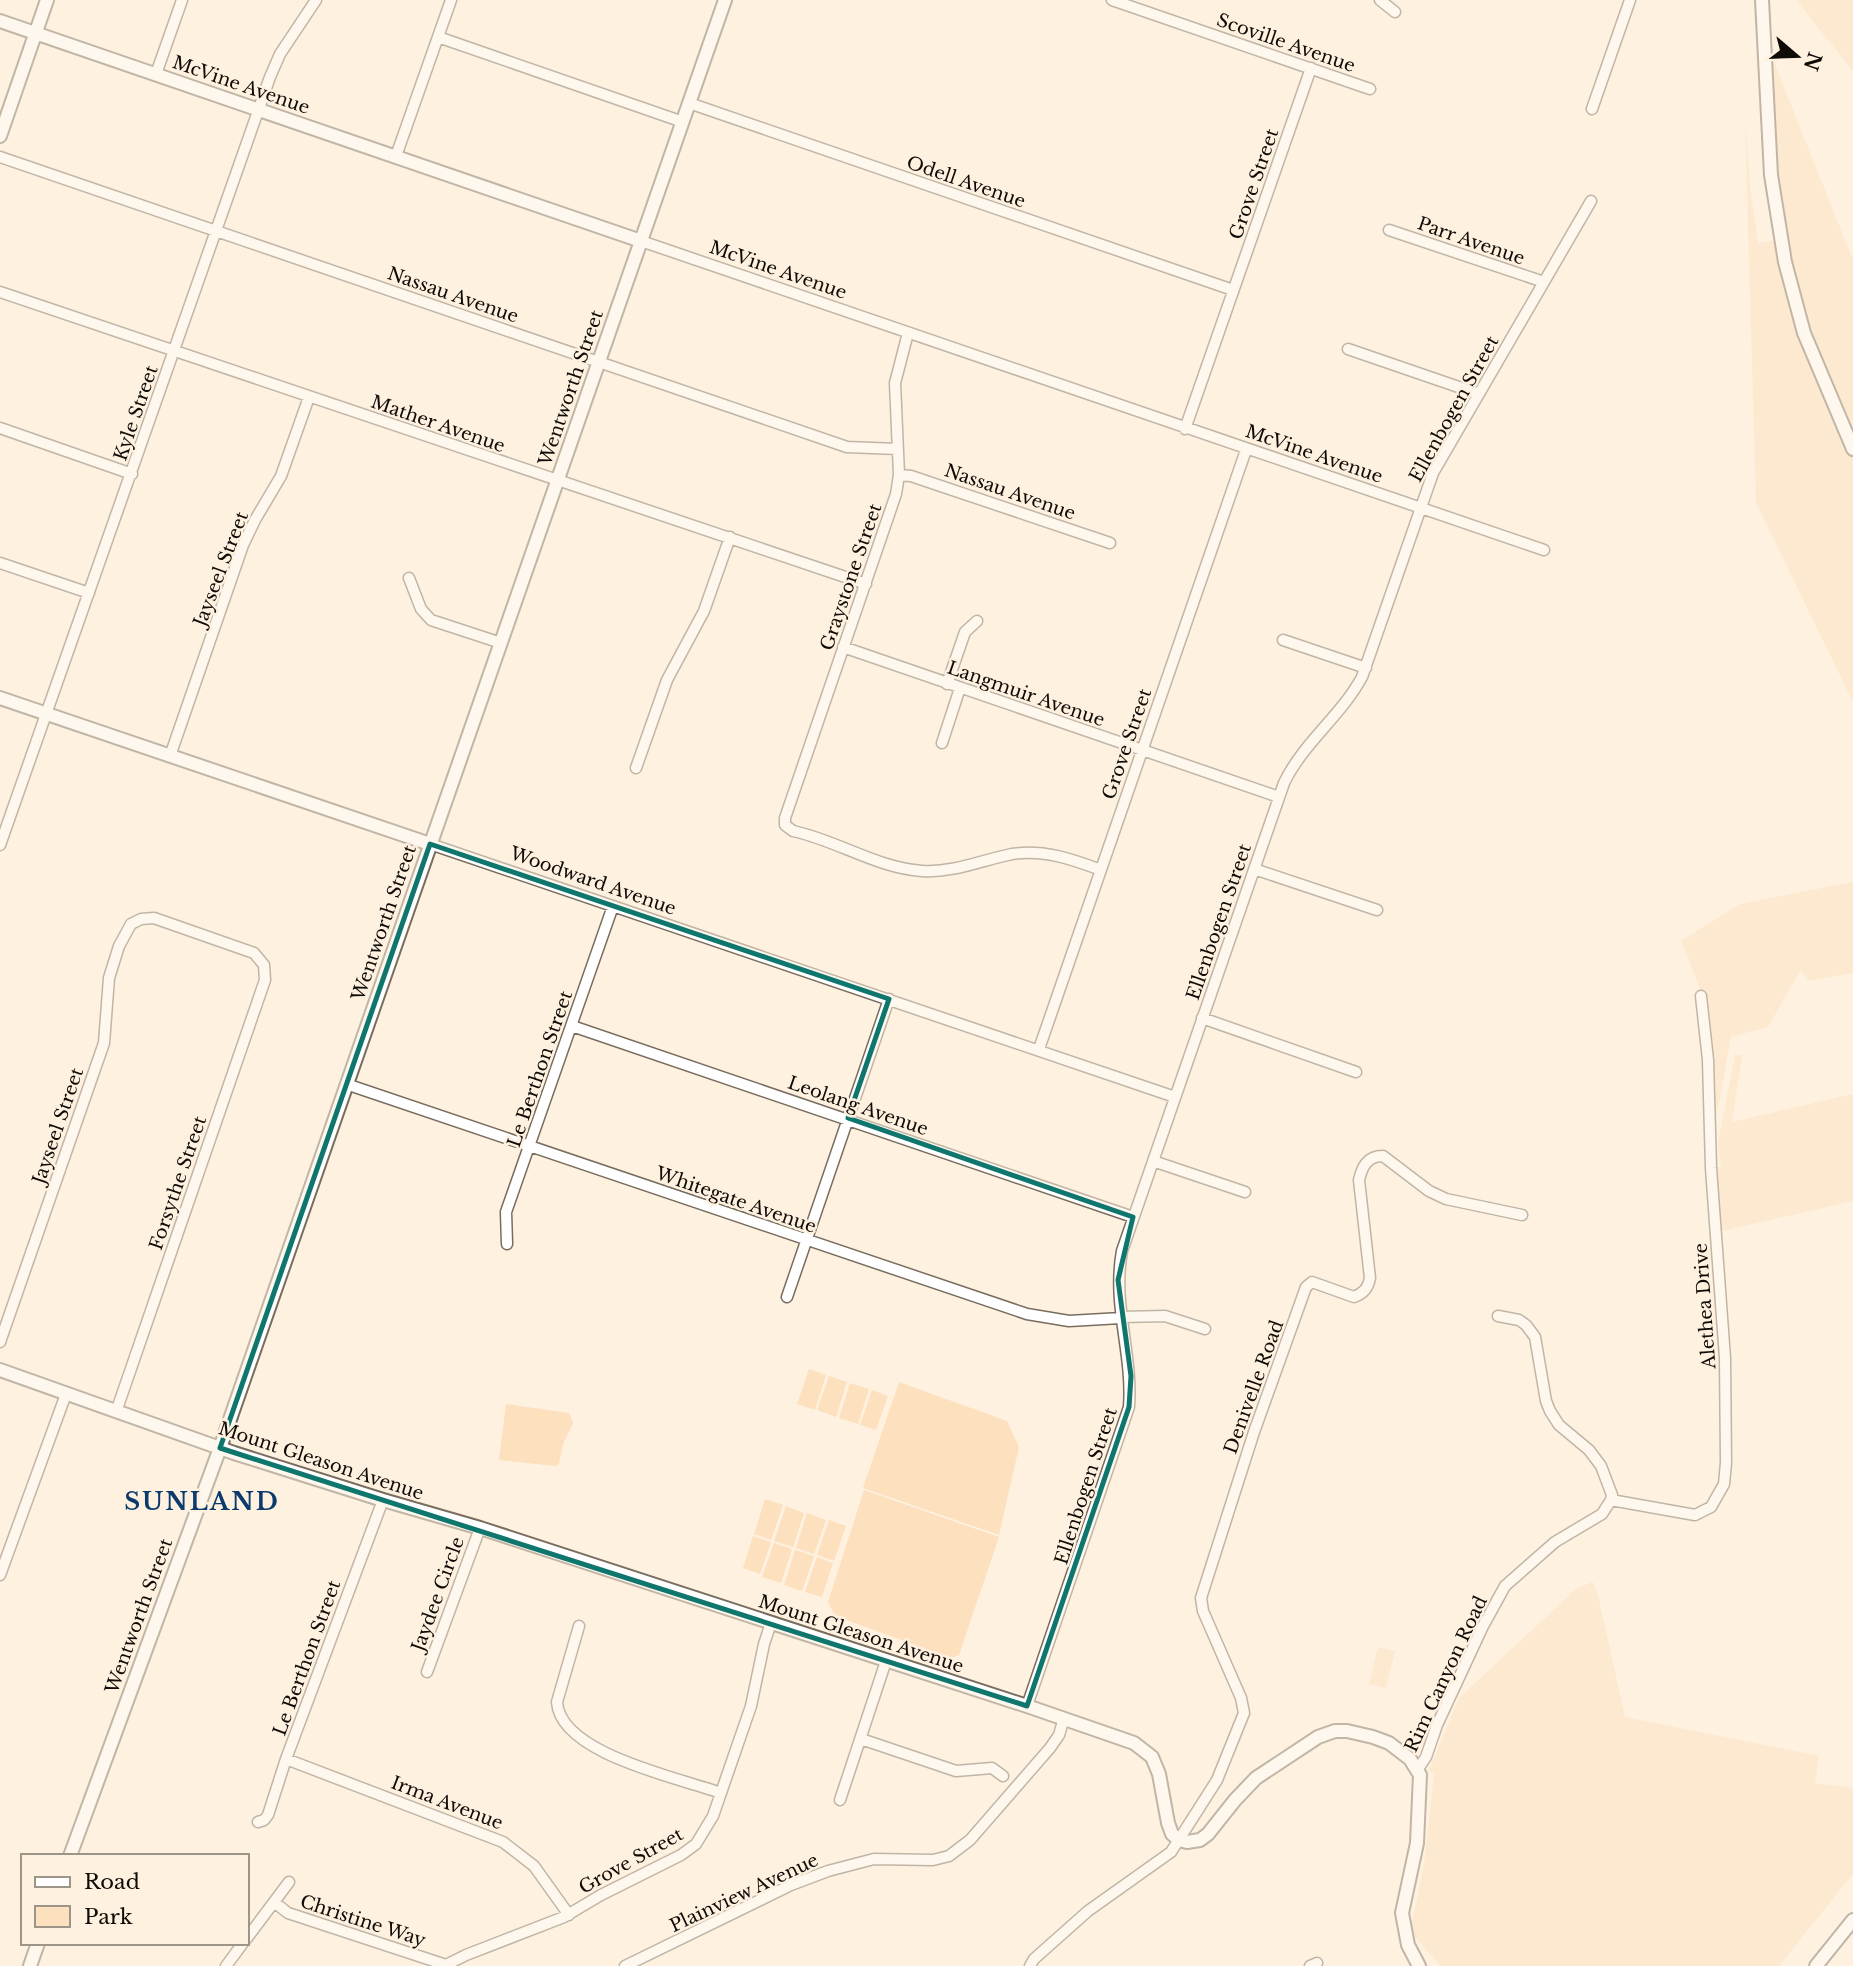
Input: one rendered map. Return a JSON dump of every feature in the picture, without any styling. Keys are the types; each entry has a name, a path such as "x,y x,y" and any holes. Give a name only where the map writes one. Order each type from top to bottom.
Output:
{"street":[{"path":"0,136 47,0"},
{"path":"156,75 182,0"},
{"name":"Kyle Street","path":"0,845 258,109 280,54 316,0"},
{"path":"396,156 451,0"},
{"name":"Scoville Avenue","path":"1112,0 1370,89"},
{"path":"1380,0 1395,12"},
{"path":"1592,110 1630,0"},
{"path":"1762,0 1772,175 1785,262 1804,332 1853,449"},
{"name":"Wentworth Street","path":"71,1854 220,1448 689,103 722,1"},
{"name":"McVine Avenue","path":"0,22 1544,550"},
{"path":"438,37 682,122"},
{"name":"Grove Street","path":"1185,429 1311,68"},
{"name":"Odell Avenue","path":"689,103 1233,290"},
{"name":"Nassau Avenue","path":"0,157 847,447 898,449"},
{"name":"Ellenbogen Street","path":"1027,1706 1129,1407 1131,1376 1121,1318 1119,1267 1133,1217 1279,797 1287,776 1298,759 1350,697 1366,668 1436,467 1591,201"},
{"name":"Parr Avenue","path":"1389,230 1544,282"},
{"name":"Mather Avenue","path":"0,292 866,584"},
{"name":"Graystone Street","path":"908,333 895,383 899,475 894,504 785,818 785,825 793,831 895,866 922,871 941,871 1026,853 1066,858 1101,870"},
{"path":"1348,349 1479,394"},
{"name":"Jayseel Street","path":"170,756 243,545 281,476 309,397"},
{"path":"0,428 132,474"},
{"name":"Grove Street","path":"1039,1049 1246,450"},
{"name":"Nassau Avenue","path":"899,475 911,476 1110,542"},
{"path":"636,768 667,680 704,611 730,537"},
{"path":"0,563 89,593"},
{"path":"409,578 421,609 430,620 501,643"},
{"path":"947,684 965,632 976,621"},
{"path":"1283,640 1366,668"},
{"name":"Langmuir Avenue","path":"844,647 1279,797"},
{"path":"942,743 961,688"},
{"name":"Woodward Avenue","path":"0,698 1175,1097"},
{"path":"1254,869 1377,911"},
{"name":"Le Berthon Street","path":"508,1244 506,1212 613,906"},
{"name":"Jayseel Street","path":"0,1342 104,1043 112,965 122,936 135,921 156,918 249,951 264,965"},
{"name":"Forsythe Street","path":"116,1412 265,980 264,965"},
{"name":"Alethea Drive","path":"1611,1500 1695,1514 1710,1507 1724,1484 1725,1369 1711,1168 1708,1060 1701,996"},
{"path":"787,1297 889,999"},
{"path":"1202,1018 1356,1072"},
{"name":"Leolang Avenue","path":"572,1026 1133,1217"},
{"name":"Whitegate Avenue","path":"346,1084 1027,1314 1069,1321 1165,1316 1205,1329"},
{"name":"Denivelle Road","path":"1179,1840 1217,1780 1244,1713 1233,1677 1203,1611 1200,1598 1254,1432 1306,1287 1312,1282 1320,1283 1354,1297 1363,1293 1368,1286 1370,1278 1359,1180 1362,1169 1368,1160 1375,1156 1383,1157 1429,1191 1446,1199 1522,1216"},
{"path":"1153,1161 1245,1192"},
{"path":"1498,1317 1518,1320 1526,1325 1535,1337 1550,1411 1559,1425 1589,1450 1601,1466 1612,1495 1611,1500"},
{"name":"Mount Gleason Avenue","path":"0,1370 220,1448 480,1528 1134,1743 1149,1752 1159,1774 1168,1823 1172,1834 1179,1840"},
{"path":"0,1575 66,1394"},
{"name":"Le Berthon Street","path":"258,1822 264,1821 268,1815 286,1759 383,1500"},
{"name":"Rim Canyon Road","path":"1418,1769 1426,1757 1437,1725 1483,1626 1505,1586 1555,1542 1602,1514 1611,1500"},
{"name":"Jaydee Circle","path":"426,1672 480,1528"},
{"name":"Grove Street","path":"445,1965 569,1915 601,1895 689,1850 709,1826 721,1793 755,1693 764,1644 771,1623"},
{"path":"579,1626 557,1703 557,1710 564,1725 581,1740 606,1754 721,1793"},
{"path":"839,1800 886,1661"},
{"name":"Plainview Avenue","path":"625,1966 791,1885 828,1871 866,1860 933,1860 950,1856 970,1840 1051,1748 1059,1735 1064,1718"},
{"path":"1030,1966 1034,1959 1088,1911 1164,1858 1179,1840 1200,1840 1256,1778 1299,1748 1326,1734 1347,1731 1373,1737 1400,1750 1418,1769 1420,1787 1417,1843 1402,1913 1406,1937 1419,1966"},
{"path":"860,1739 957,1771 992,1769 1003,1776"},
{"name":"Irma Avenue","path":"286,1759 503,1842 539,1872 569,1915"},
{"path":"248,1937 289,1882"},
{"name":"Christine Way","path":"274,1902 288,1913 445,1965"},
{"path":"1816,1966 1853,1920"},
{"path":"30,1966 37,1945"},
{"path":"226,1966 242,1945"}],"highlighted area":[{"path":"430,844 889,999 848,1118 1133,1217 1118,1280 1131,1376 1129,1407 1027,1706 220,1448"}],"green space":[{"path":"1796,0 1853,0 1853,71"},
{"path":"1764,37 1853,260 1853,702 1756,503 1745,121 1758,243 1779,240"},
{"path":"1853,882 1853,973 1810,981 1800,971 1768,1027 1731,1037 1713,1134 1713,1168 1721,1167 1718,1143 1735,1055 1742,1055 1732,1122 1853,1094 1853,1201 1713,1233 1705,1152 1708,1067 1701,991 1681,941 1740,904"},
{"path":"809,1369 826,1375 815,1410 797,1404"},
{"path":"829,1376 847,1382 836,1417 817,1410"},
{"path":"899,1382 1007,1421 1019,1447 999,1535 863,1488"},
{"path":"850,1383 869,1389 858,1424 839,1418"},
{"path":"872,1390 888,1396 876,1430 860,1425"},
{"path":"506,1404 569,1413 573,1423 563,1444 559,1464 555,1466 499,1460"},
{"path":"864,1490 999,1537 959,1655 951,1658 835,1616 828,1602"},
{"path":"765,1499 783,1505 771,1540 754,1534"},
{"path":"786,1506 804,1513 793,1547 774,1541"},
{"path":"807,1513 826,1520 814,1554 796,1548"},
{"path":"829,1520 846,1526 834,1561 817,1555"},
{"path":"753,1536 771,1542 760,1574 743,1568"},
{"path":"774,1543 792,1549 781,1583 762,1577"},
{"path":"795,1550 814,1556 802,1591 784,1585"},
{"path":"817,1557 833,1563 822,1597 805,1592"},
{"path":"1593,1582 1625,1717 1819,1756 1815,1783 1853,1788 1853,1874 1779,1966 1441,1966 1413,1935 1412,1923 1424,1865 1434,1775 1429,1770 1459,1698 1577,1588"},
{"path":"1378,1647 1395,1651 1386,1688 1369,1684"}],"district":[{"name":"SUNLAND","path":"202,1502"}]}
